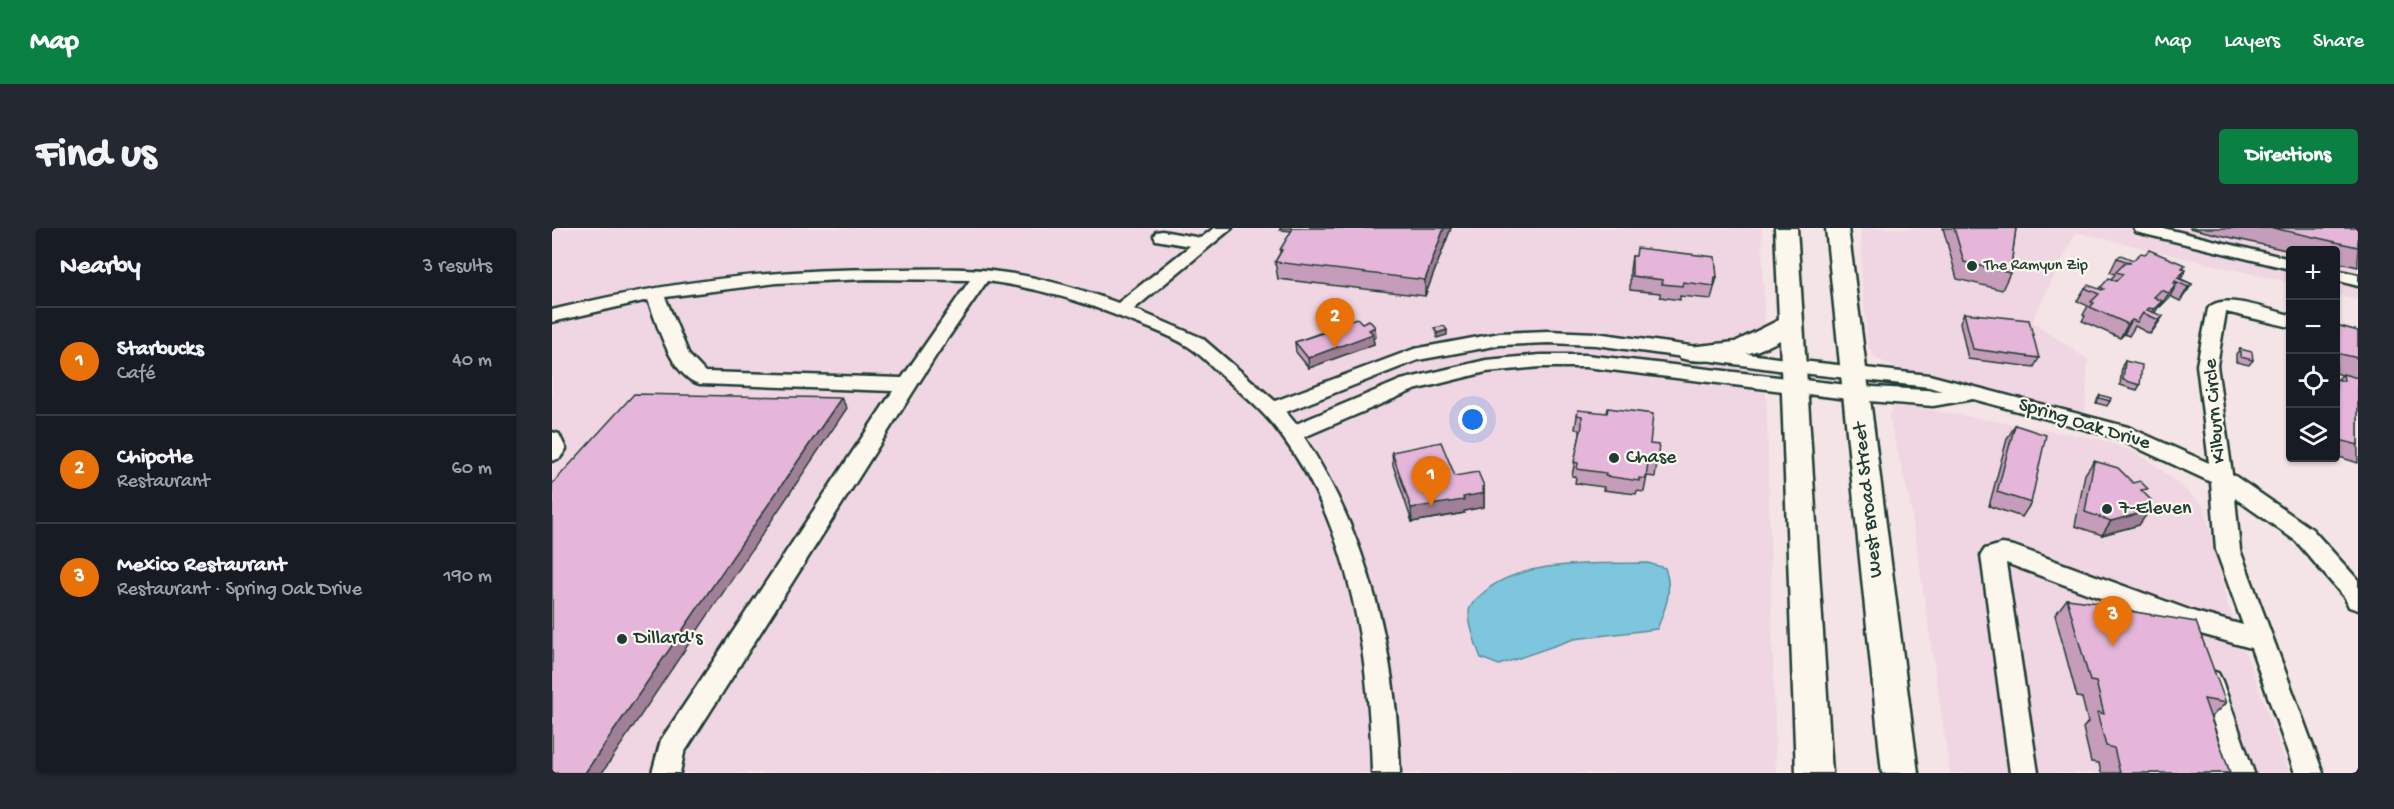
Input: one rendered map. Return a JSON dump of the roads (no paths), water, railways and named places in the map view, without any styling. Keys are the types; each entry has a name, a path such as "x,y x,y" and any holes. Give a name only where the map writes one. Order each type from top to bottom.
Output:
{"main road":[{"path":"1786,228 1814,773"},
{"name":"West Broad Street","path":"1837,228 1900,773"},
{"path":"1689,353 1738,349 1758,342 1790,324"}],"street":[{"path":"1121,310 1224,228"},
{"path":"2142,228 2286,263"},
{"path":"1162,236 1205,244"},
{"path":"552,316 654,293 805,275 862,273 982,275 1059,290 1121,310 1196,343 1272,410 1292,434 1324,488 1356,564 1377,661 1385,728 1386,773"},
{"path":"666,773 671,749 982,275"},
{"path":"2340,276 2358,281"},
{"path":"654,293 680,357 700,378 908,386"},
{"name":"Kilburn Circle","path":"2286,320 2226,305 2217,309 2207,365 2222,478 2304,535 2313,545 2321,573 2356,597"},
{"path":"1272,410 1414,355 1500,339 1548,337 1596,339 1689,353 1793,376"},
{"path":"1292,434 1408,385 1458,371 1516,362 1586,361 1793,376"},
{"name":"Spring Oak Drive","path":"1793,376 1855,383 1933,399 1977,394 2121,432 2222,478"},
{"path":"552,440 555,449 552,453"},
{"path":"2222,478 2228,550 2309,773"},
{"path":"2024,773 1993,555 2002,553 2014,555 2192,622 2260,640"},
{"path":"2192,622 2240,773"}],"water":[{"path":"1648,563 1665,568 1667,576 1666,606 1657,629 1574,639 1499,665 1481,658 1471,630 1469,610 1477,598 1498,582 1517,574 1560,565"}],"place":[{"name":"The Ramyun Zip","path":"1972,266"},
{"name":"Chipotle","path":"1335,348"},
{"name":"Chase","path":"1614,458"},
{"name":"Starbucks","path":"1431,506"},
{"name":"7-Eleven","path":"2107,509"},
{"name":"Dillard's","path":"622,639"},
{"name":"Mexico Restaurant","path":"2113,646"}]}
